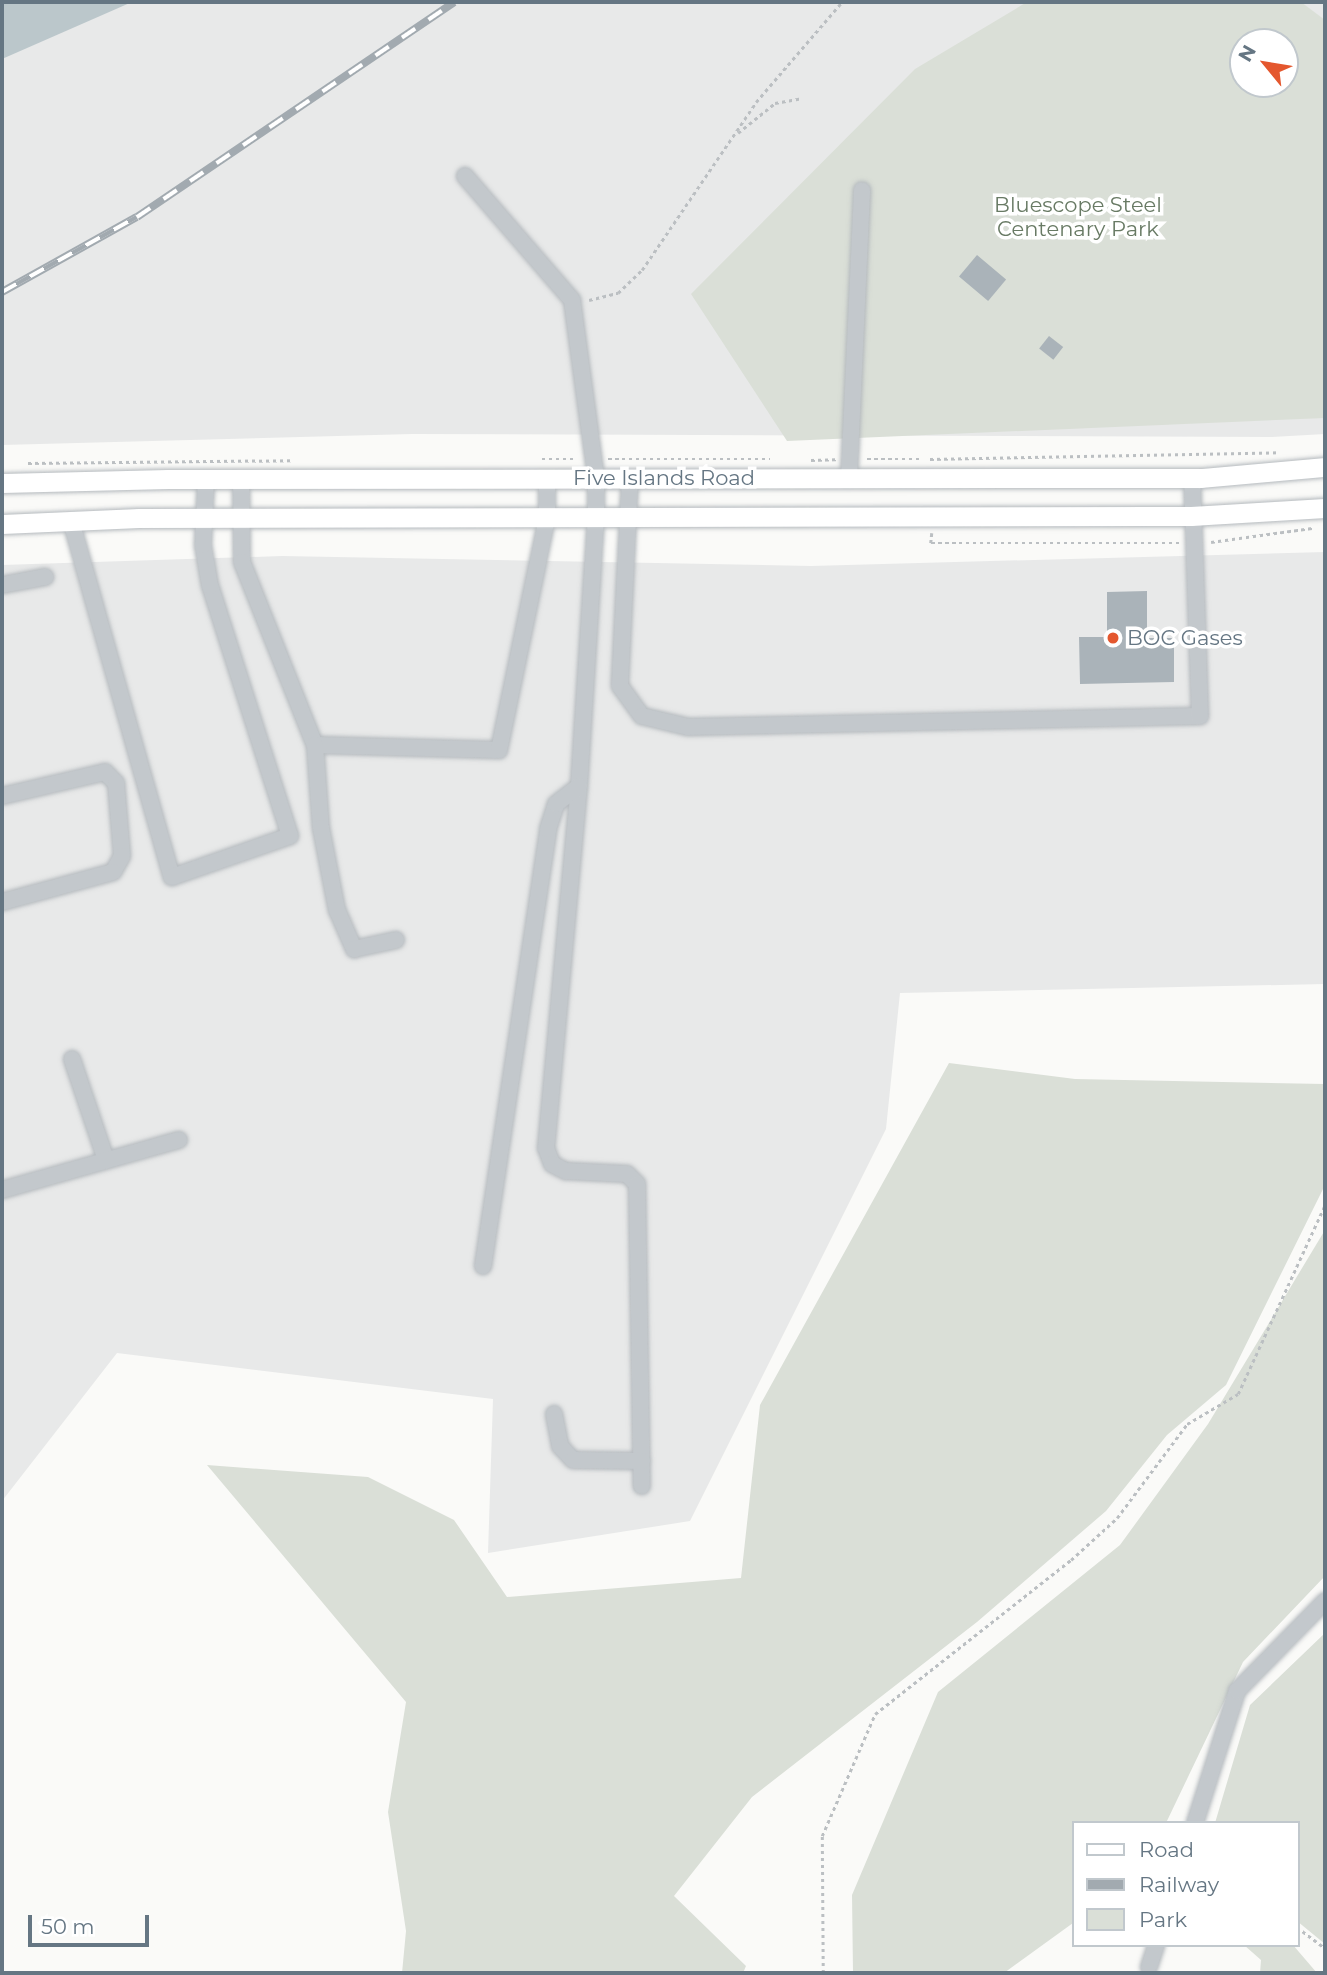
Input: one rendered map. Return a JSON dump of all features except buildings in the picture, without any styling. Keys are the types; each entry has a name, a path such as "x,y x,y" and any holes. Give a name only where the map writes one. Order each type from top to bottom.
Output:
{"main road":[{"name":"Five Islands Road","path":"2,483 547,478 595,469 630,478 851,468 1192,478 1325,467"},
{"name":"Five Islands Road","path":"2,524 240,517 1191,516 1325,508"}],"street":[{"path":"465,176 572,300 595,469 596,516 579,786 546,1148 559,1168 627,1174 637,1184 642,1486"},
{"path":"851,468 862,190"},
{"path":"315,745 499,750 547,517 547,478"},
{"path":"630,478 620,686 642,716 688,727 1200,716 1191,516 1192,478"},
{"path":"241,479 242,562 315,745 321,828 337,910 354,949 396,940"},
{"path":"71,521 172,877 290,836 210,586 203,544 206,480"},
{"path":"2,585 45,577"},
{"path":"2,796 96,773 112,776 122,856 113,872 2,902"},
{"path":"483,1266 548,828 556,804 579,786"},
{"path":"72,1059 106,1160"},
{"path":"2,1190 178,1140"},
{"path":"554,1414 560,1446 573,1460 642,1461"},
{"path":"1196,1821 1237,1691 1325,1601"},
{"path":"1149,1967 1155,1947"}],"path":[{"path":"572,300 618,293 642,270 756,102 842,2"},
{"path":"735,135 775,103 802,98"},
{"path":"807,461 851,468 1286,452"},
{"path":"17,464 95,459 296,460"},
{"path":"533,459 595,469 778,460"},
{"path":"932,530 931,543 1192,543 1249,540 1316,527"},
{"path":"823,1973 822,1836 875,1714 1071,1560 1117,1518 1186,1424 1238,1394 1325,1205"},
{"path":"1299,1928 1325,1948"}],"shaded area":[{"path":"2,2 1320,2 1325,6 1325,434 1272,437 412,434 2,445"},
{"path":"2,2 132,2 2,59"},
{"path":"1325,552 1325,984 900,993 886,1129 690,1521 488,1553 493,1399 117,1353 2,1501 2,565 282,556 811,566"}],"green space":[{"name":"Bluescope Steel Centenary Park","path":"1027,2 1301,2 1325,20 1325,418 787,441 691,294 915,69"},
{"path":"949,1063 1075,1079 1325,1084 1325,1185 1226,1385 1167,1435 1106,1511 977,1622 752,1797 674,1896 746,1966 743,1973 402,1973 406,1931 388,1812 406,1702 207,1465 368,1477 454,1520 507,1597 741,1578 760,1405"},
{"path":"1325,1230 1325,1576 1243,1662 1167,1821 1072,1821 1072,1924 1004,1973 853,1973 852,1895 938,1692 1120,1545 1208,1424"},
{"path":"1325,1633 1325,1944 1299,1923 1299,1821 1216,1821 1250,1705"},
{"path":"1246,1947 1295,1947 1317,1973 1260,1973 1261,1960"}],"railway":[{"path":"2,292 137,217 454,2"}],"place":[{"name":"BOC Gases","path":"1113,638"}]}
